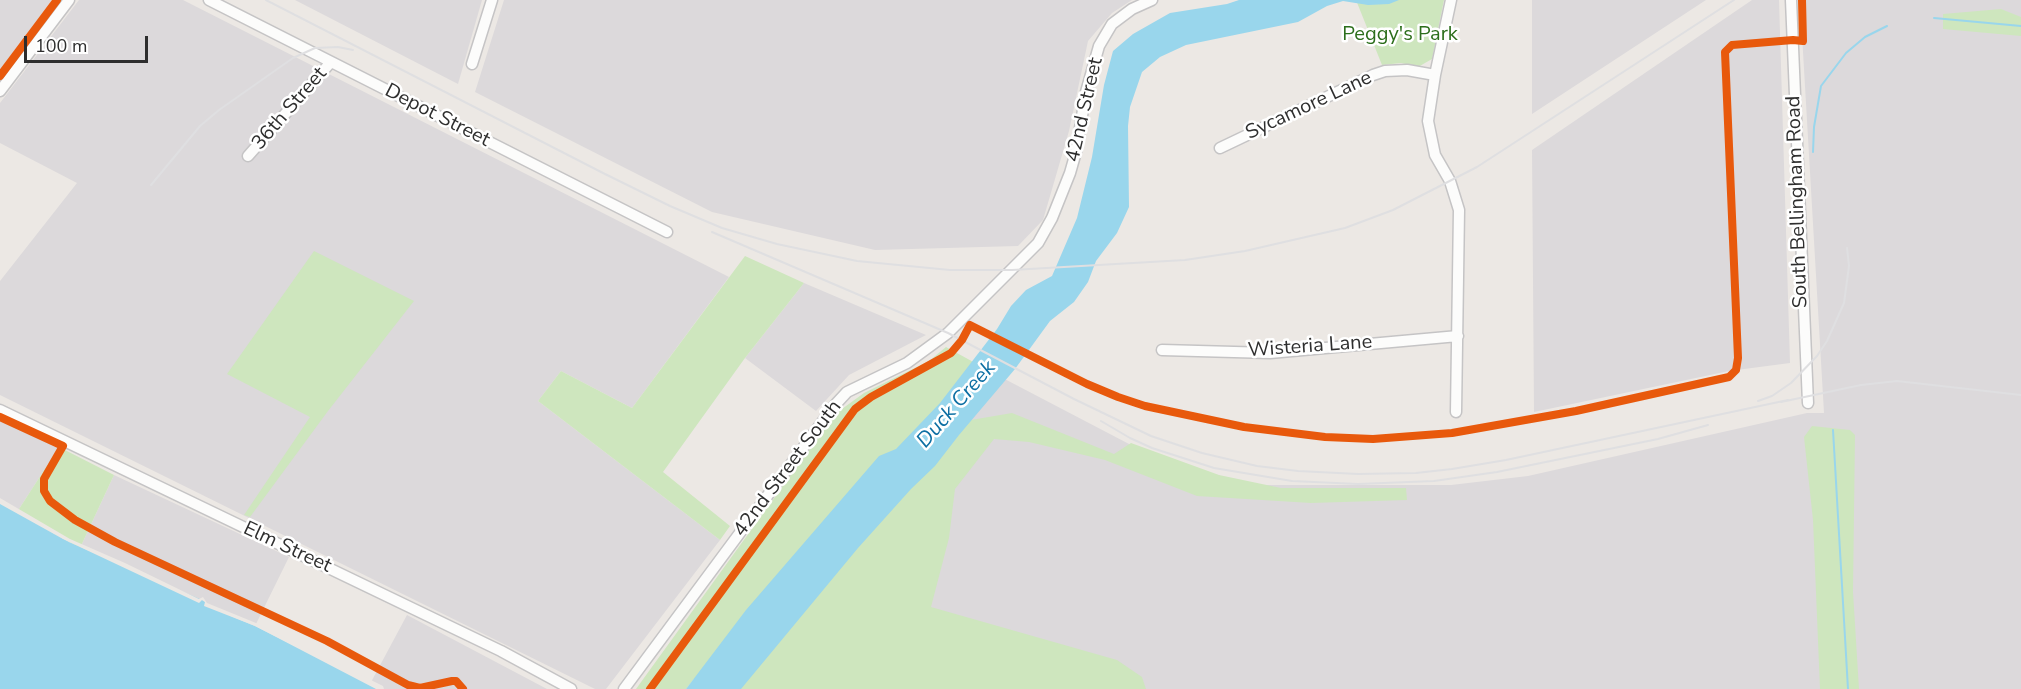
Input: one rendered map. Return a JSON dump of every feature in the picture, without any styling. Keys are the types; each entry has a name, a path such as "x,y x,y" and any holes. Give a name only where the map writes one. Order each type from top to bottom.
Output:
{"street":[{"path":"0,91 69,0"},
{"name":"Depot Street","path":"209,0 667,232"},
{"path":"472,64 492,0"},
{"name":"42nd Street","path":"1070,173 1076,152 1086,92 1100,46 1112,24 1132,9 1152,0"},
{"path":"1451,0 1434,75 1428,121 1435,155 1452,186 1459,210 1456,412"},
{"name":"South Bellingham Road","path":"1791,0 1808,403"},
{"name":"36th Street","path":"248,156 331,62"},
{"name":"Sycamore Lane","path":"1220,148 1373,75 1385,71 1407,70 1434,75"},
{"name":"42nd Street South","path":"624,689 834,406 847,392 908,363 969,314 1038,243 1052,218 1070,173"},
{"name":"Wisteria Lane","path":"1162,350 1270,353 1458,336"},
{"name":"Elm Street","path":"0,410 492,646 571,689"}],"shaded area":[{"path":"0,0 52,0 0,70"},
{"path":"79,0 183,0 729,277 632,408 561,371 538,401 720,540 606,689 595,689 0,395 0,281 77,183 0,143 0,103"},
{"path":"295,0 482,0 458,84"},
{"path":"504,0 1132,0 1112,13 1088,41 1069,131 1043,220 1018,246 875,250 712,212 475,92"},
{"path":"1532,0 1706,0 1532,114"},
{"path":"1752,0 1779,0 1790,363 1729,371 1534,412 1532,150"},
{"path":"1800,0 2021,0 2021,689 741,689 997,375 1152,456 1252,485 1451,485 1528,476 1807,413 1824,413"},
{"path":"804,283 926,335 849,375 816,411 745,358"},
{"path":"0,419 59,447 17,512 0,501"},
{"path":"114,475 289,557 255,626 80,548"},
{"path":"407,615 547,689 381,689 370,684"}],"green space":[{"name":"Peggy's Park","path":"1356,0 1444,0 1432,59 1418,67 1401,63 1382,65"},
{"path":"2001,9 2021,17 2021,36 1943,29 1943,14"},
{"path":"314,251 414,301 328,411 250,517 244,515 310,417 227,374"},
{"path":"745,256 804,283 745,358 663,472 730,526 720,540 538,401 561,371 632,408"},
{"path":"946,347 997,375 849,558 965,421 1012,413 1114,454 1131,443 1219,475 1281,488 1406,488 1407,500 1311,503 1197,496 1105,460 1029,442 994,439 955,489 949,538 931,607 1117,660 1142,677 1146,689 704,689 694,679 686,689 636,689 835,414 864,393 929,361"},
{"path":"1812,426 1850,430 1855,435 1853,592 1859,689 1820,689 1813,520 1804,437"},
{"path":"59,447 114,475 80,548 17,512"}],"water":[{"name":"Duck Creek","path":"1239,0 1399,0 1389,4 1368,5 1343,1 1327,6 1298,22 1186,45 1160,57 1142,72 1130,107 1128,126 1129,207 1117,233 1096,261 1088,282 1074,302 1050,321 1015,369 935,466 858,548 741,689 686,689 746,610 879,456 896,449 940,403 997,329 1011,306 1026,290 1052,276 1077,218 1092,157 1104,85 1113,51 1133,34 1170,13"},
{"path":"0,501 69,542 202,600 205,605 255,626 381,689 0,689"}],"pier":[{"path":"0,498 70,539 199,599 203,597 207,603 256,623 383,686 384,689 376,689 255,626 204,606 205,602 202,600 199,603 63,539 0,504"}],"waterway":[{"path":"1934,18 2021,26"},
{"path":"1813,152 1814,127 1821,86 1846,53 1865,37 1887,26"},
{"path":"1833,430 1848,689"}],"railway":[{"path":"266,0 603,173 670,206 722,228 777,244 857,261 950,270 1012,270 1185,260 1245,251 1345,228 1393,210 1477,167 1734,0"},
{"path":"151,185 200,126 293,58 315,48 338,47 353,50"},
{"path":"712,232 948,333 1074,399 1151,436 1202,453 1257,466 1358,474 1416,473 1452,469 1506,460 1788,400"},
{"path":"1758,401 1772,396 1791,383 1817,356 1827,341 1844,303 1849,266 1847,248"},
{"path":"1781,402 1861,385 1897,381 2021,395"},
{"path":"1101,421 1152,448 1214,468 1292,481 1358,484 1434,481 1497,472 1658,439 1708,425"}],"cycle path":[{"path":"0,76 57,0"},
{"path":"650,689 855,409 871,397 951,353 962,340 970,325 1087,384 1145,406 1244,427 1325,437 1373,439 1452,433 1576,411 1729,377 1736,370 1738,358 1725,52 1732,45 1803,41 1802,0"},
{"path":"0,417 63,446 44,479 44,491 50,501 75,520 115,542 327,641 408,685 420,688 456,681 463,689"}]}
